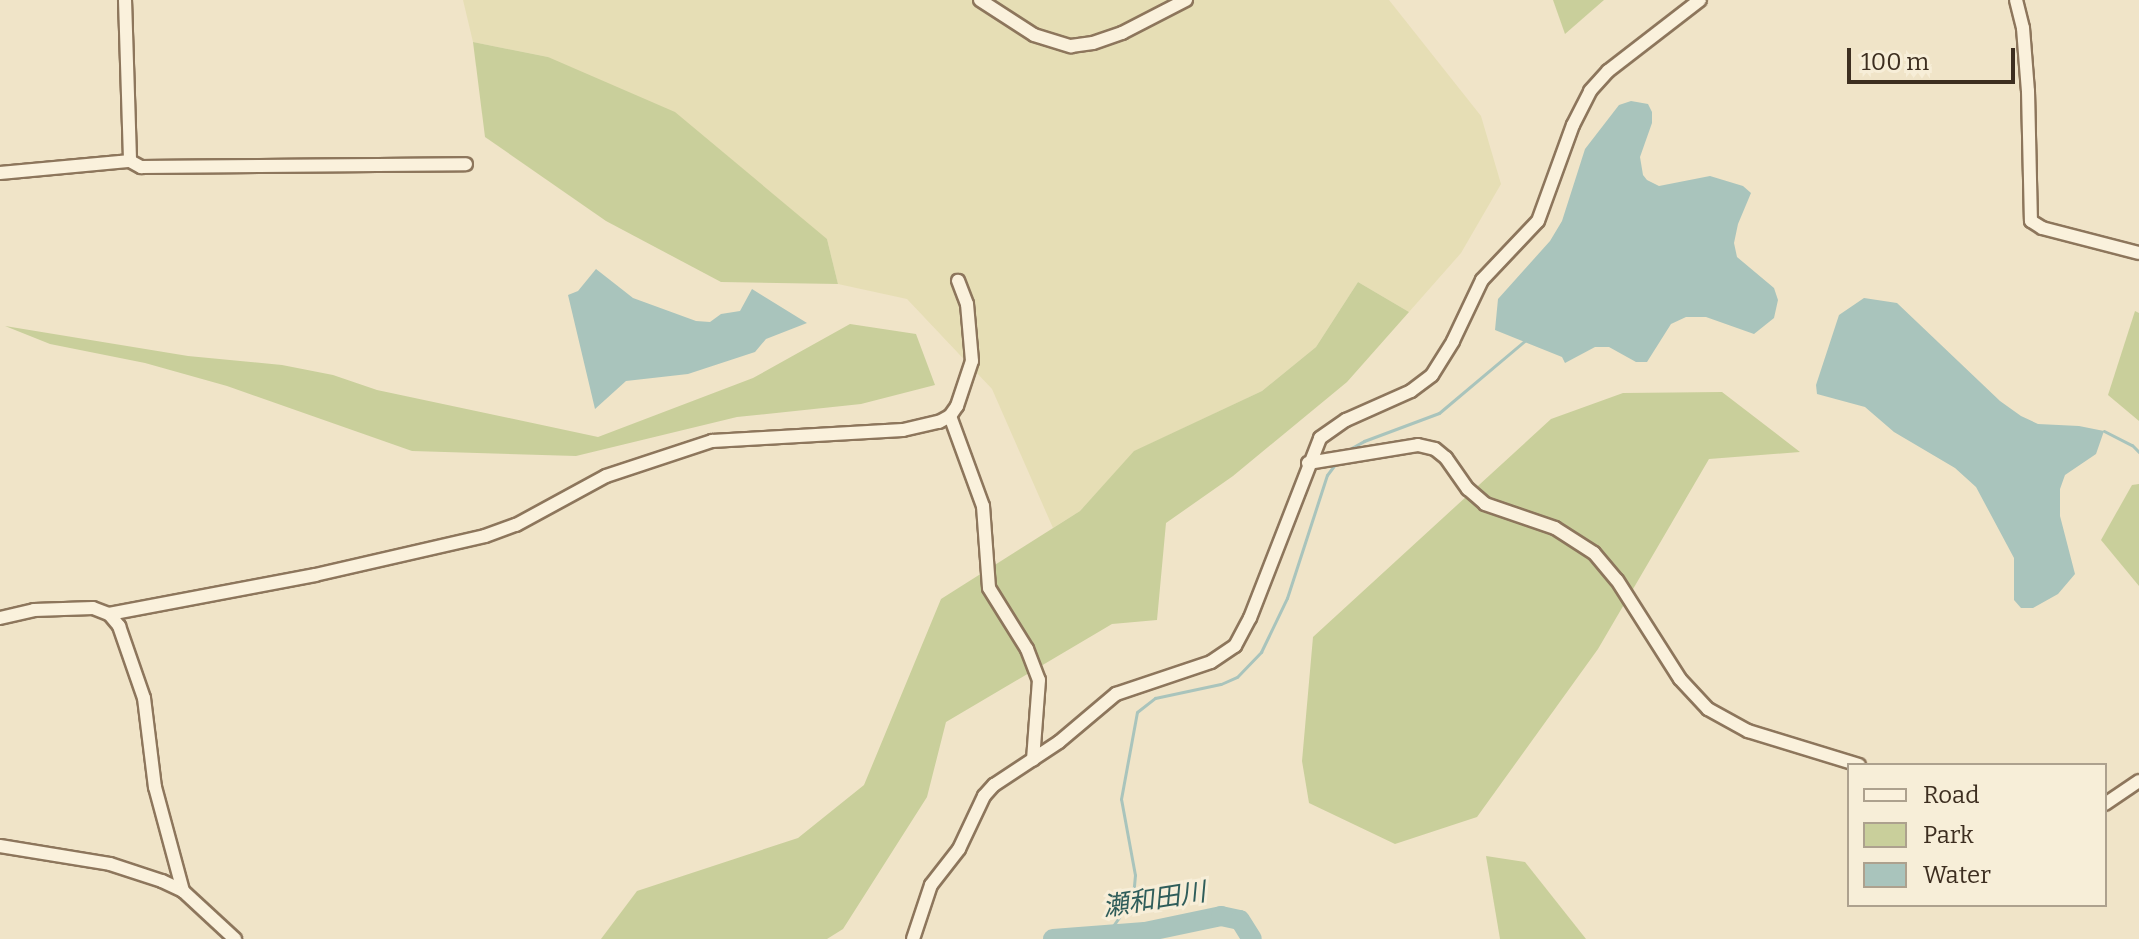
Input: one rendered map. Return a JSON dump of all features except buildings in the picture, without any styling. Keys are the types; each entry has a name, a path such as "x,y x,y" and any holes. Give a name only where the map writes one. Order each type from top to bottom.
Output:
{"street":[{"path":"125,0 130,161"},
{"path":"980,0 1034,35 1071,46 1093,43 1122,33 1186,0"},
{"path":"913,939 931,885 959,849 984,796 994,785 1033,760 1116,694 1211,662 1235,646 1250,618 1308,463 1325,432 1411,391 1438,367 1482,280 1538,221 1573,125 1590,91 1608,71 1700,0"},
{"path":"2016,0 2023,28 2028,91 2031,221 2042,228 2139,253"},
{"path":"0,173 130,161 141,167 466,164"},
{"path":"109,614 315,575 485,536 516,525 606,476 712,441 903,430 950,416 965,390 972,361 967,304 958,281"},
{"path":"950,416 983,506 989,588 1027,649 1039,680 1033,760"},
{"path":"1308,463 1423,445 1441,453 1461,480 1485,504 1555,528 1594,553 1625,591 1680,679 1717,716 1785,744 1852,763"},
{"path":"0,618 47,609 98,609 109,614 123,633 147,712 155,787 183,891"},
{"path":"2107,803 2139,781"},
{"path":"0,846 110,864 138,872 183,891 235,939"}],"shaded area":[{"path":"463,0 1389,0 1481,116 1501,184 1461,253 1409,312 1358,282 1316,347 1262,391 1135,451 1080,511 1053,528 992,389 907,299 838,284 827,239 548,57 473,42"}],"green space":[{"path":"1553,0 1604,0 1565,34"},
{"path":"473,42 548,57 675,112 827,239 838,284 721,282 606,221 485,137"},
{"path":"1358,282 1409,312 1347,382 1233,476 1166,523 1157,620 1112,624 946,722 927,797 843,929 827,939 601,939 637,891 798,838 864,785 941,599 1080,511 1134,451 1262,391 1316,347"},
{"path":"2135,311 2139,313 2139,421 2108,395"},
{"path":"850,324 916,334 935,385 861,404 737,417 576,456 412,451 227,386 145,363 50,344 5,326 188,356 282,365 333,375 377,390 598,437 753,378"},
{"path":"1722,392 1800,452 1709,459 1598,649 1477,817 1395,844 1309,803 1302,761 1313,637 1551,419 1623,393"},
{"path":"2139,484 2139,586 2101,540 2132,485"},
{"path":"1486,856 1525,862 1586,939 1500,939"}],"water":[{"path":"1631,101 1648,104 1652,112 1652,123 1640,157 1647,180 1659,186 1710,176 1743,186 1751,193 1734,243 1737,257 1774,288 1778,300 1774,318 1754,334 1706,317 1686,317 1671,324 1647,362 1636,362 1609,347 1595,347 1565,363 1562,357 1495,330 1498,299 1550,241 1562,221 1585,149 1619,105"},
{"path":"596,269 633,298 696,321 710,322 721,314 740,311 752,289 807,323 766,339 755,352 688,374 626,381 595,409 568,295 578,291"},
{"path":"1864,298 1897,303 2000,401 2021,416 2038,424 2104,431 2096,454 2065,475 2060,489 2060,516 2075,574 2058,594 2033,608 2021,608 2014,600 2014,558 1976,487 1955,468 1894,432 1865,407 1817,394 1816,385 1839,315"}],"waterway":[{"path":"1346,451 1364,441 1439,413 1527,339"},
{"path":"2104,431 2132,445 2139,452"},
{"path":"1108,933 1126,907 1134,886 1135,875 1121,799 1137,712 1155,698 1221,684 1237,677 1261,652 1287,598 1327,475 1336,463"},
{"name":"瀬和田川","path":"1053,939 1145,932 1221,916 1240,920 1252,939"}]}
